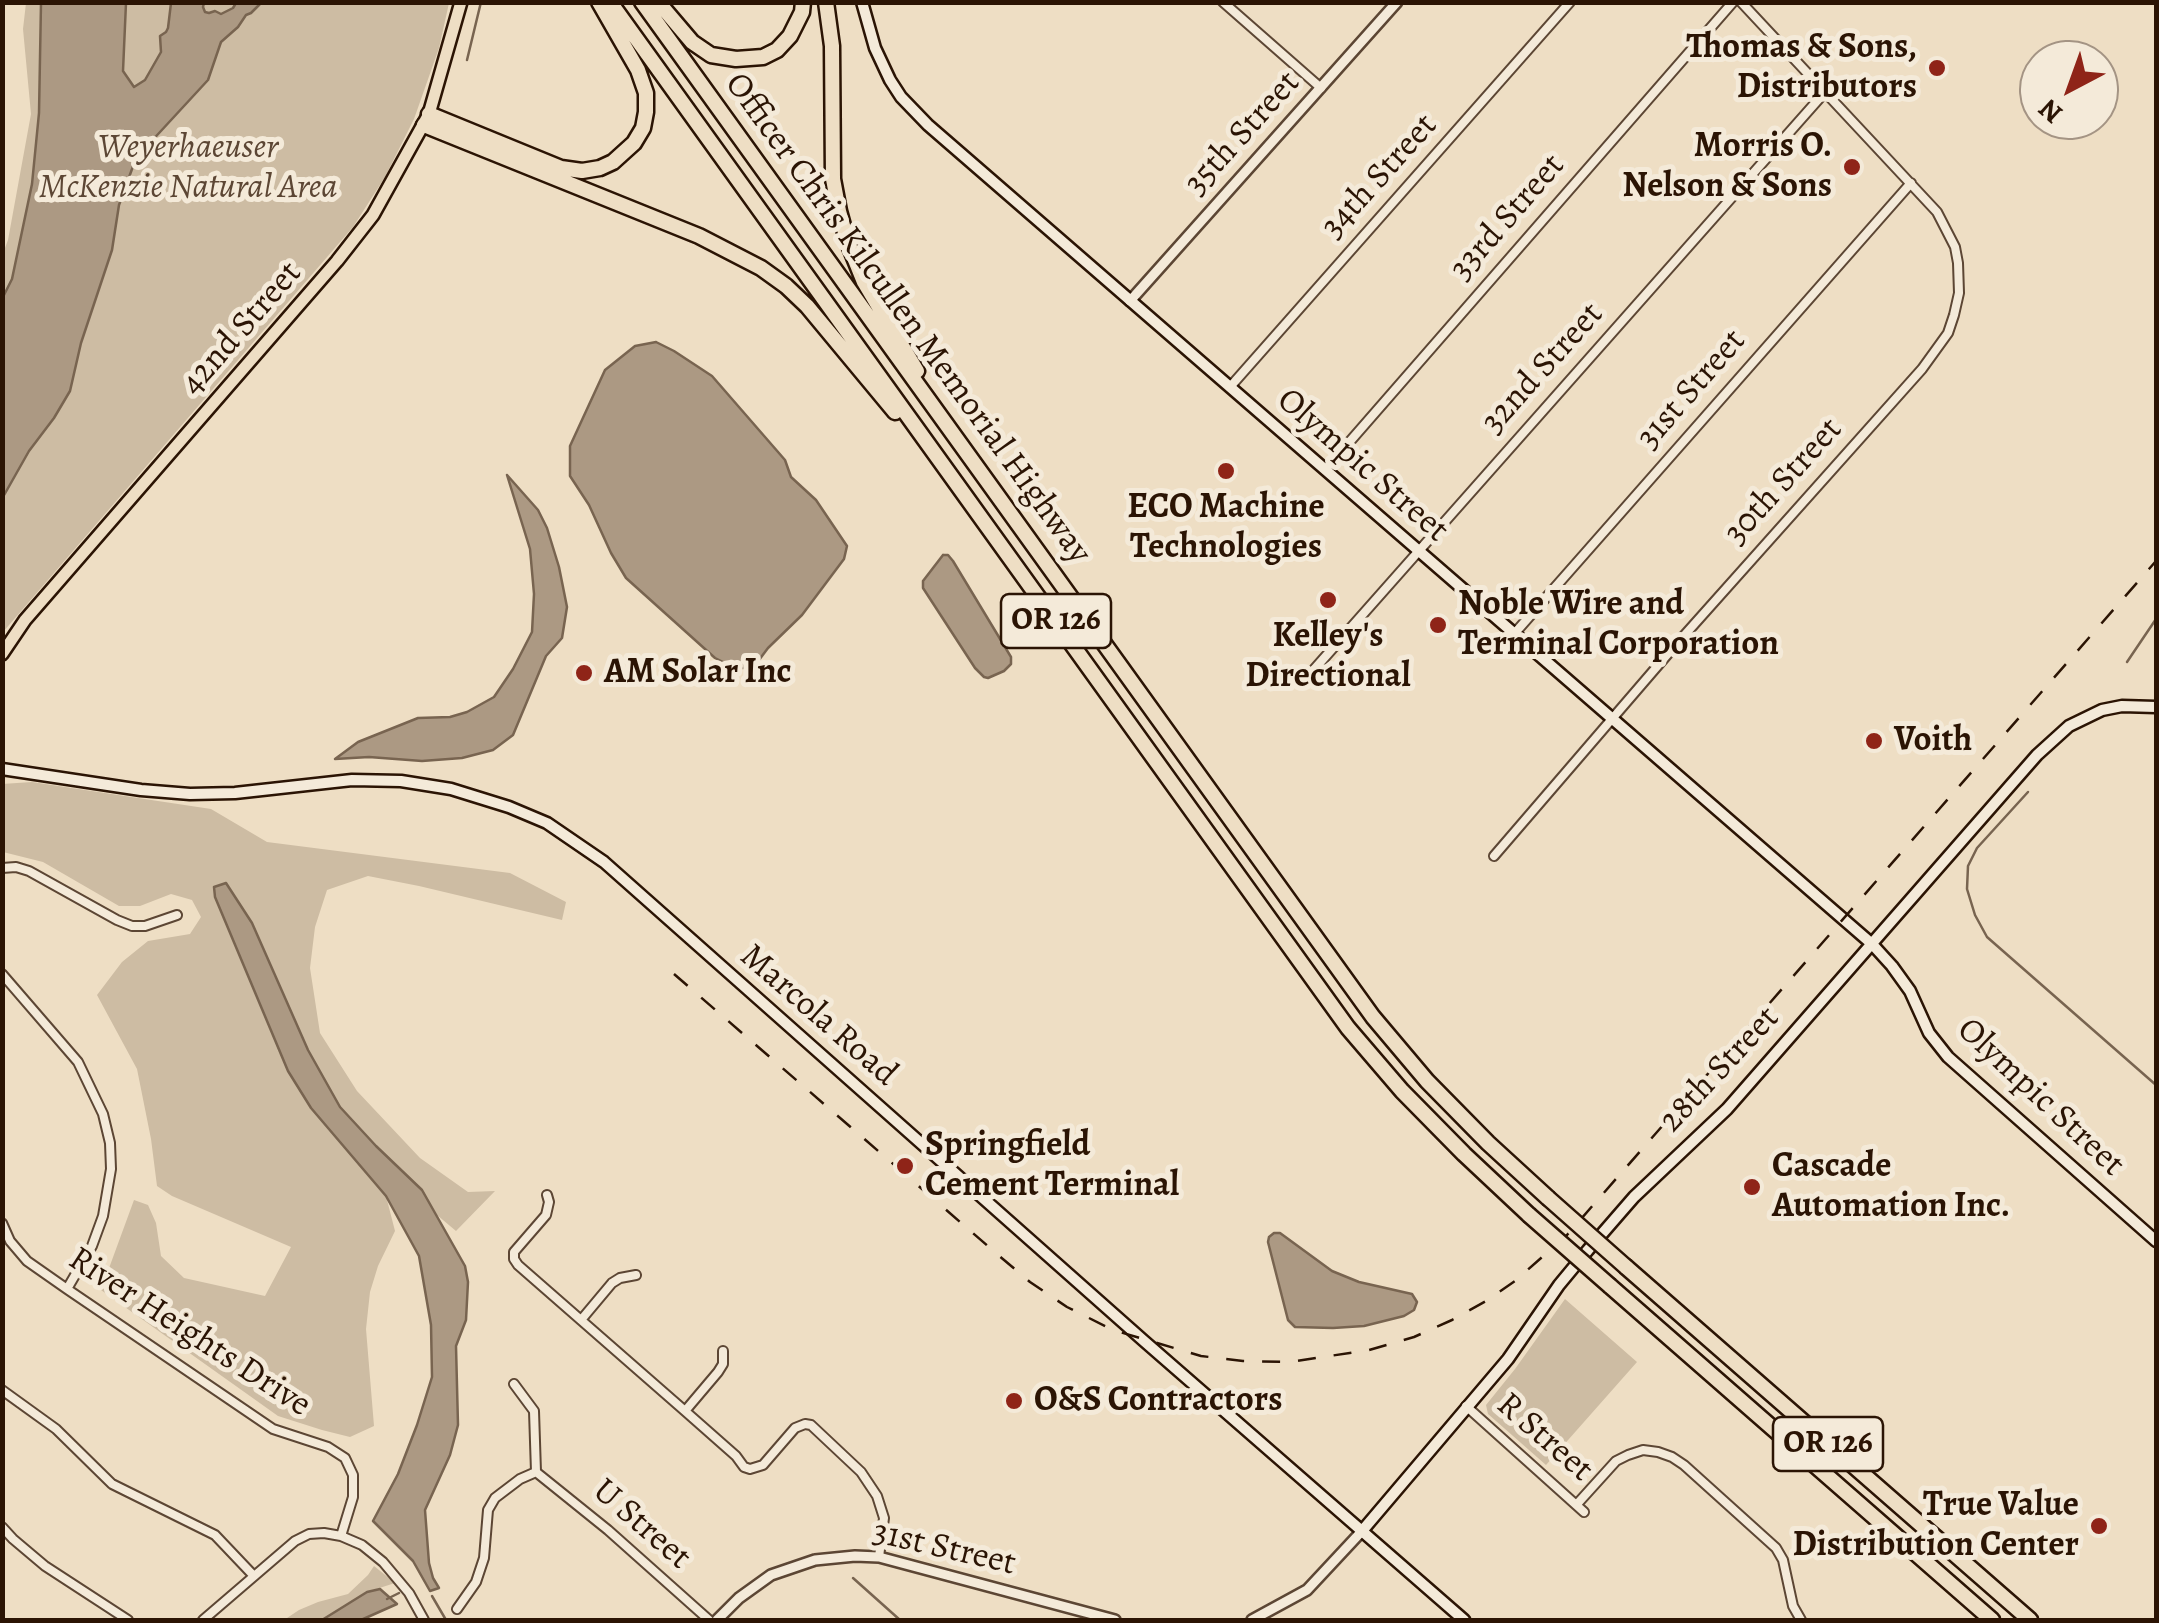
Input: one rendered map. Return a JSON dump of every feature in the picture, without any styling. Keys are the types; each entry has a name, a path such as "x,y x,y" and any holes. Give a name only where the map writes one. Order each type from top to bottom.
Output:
{"highway":[{"path":"426,120 561,168 582,171 613,162 634,144 642,128 646,93 638,70 599,2"},
{"name":"Officer Chris Kilcullen Memorial Highway","path":"610,2 1348,1028 1402,1091 1530,1215 1992,1620"},
{"name":"Officer Chris Kilcullen Memorial Highway","path":"642,2 1373,1017 1427,1081 1548,1198 2030,1620"},
{"path":"658,2 692,42 711,54 736,59 763,58 777,50 790,36 803,2"},
{"path":"826,2 832,46 833,179 847,240 864,282 966,453"},
{"path":"426,120 699,236 761,268 807,306 967,497"}],"main road":[{"name":"42nd Street","path":"2,654 25,620 374,214 426,120 461,2"},
{"name":"Olympic Street","path":"862,2 882,65 914,112 1872,944 1910,991 1929,1033 1948,1057 2156,1241"},
{"name":"28th Street","path":"1362,1531 1508,1360 1559,1285 1634,1197 1727,1110 2054,738 2102,710 2156,707"},
{"name":"Marcola Road","path":"2,769 190,794 352,780 401,781 451,789 509,806 546,823 604,862 1464,1620"}],"street":[{"path":"1223,2 1321,88"},
{"name":"35th Street","path":"1130,301 1397,2"},
{"name":"34th Street","path":"1230,387 1570,2"},
{"name":"33rd Street","path":"1324,470 1733,2"},
{"path":"1741,2 1911,183"},
{"name":"32nd Street","path":"1302,683 1825,92"},
{"name":"30th Street","path":"1494,856 1948,333 1959,293 1955,247 1937,212 1911,183"},
{"name":"31st Street","path":"1514,634 1911,183"},
{"path":"2,868 29,871 132,926 145,926 178,915"},
{"path":"2,974 78,1062 103,1114 110,1143 111,1169 103,1216 92,1246 67,1288"},
{"path":"547,1195 546,1215 514,1252 518,1265 686,1411 744,1467 763,1465 795,1428 811,1426 861,1472 877,1496 884,1518 879,1558"},
{"name":"River Heights Drive","path":"2,1223 10,1242 27,1261 274,1429 345,1458 353,1475 353,1498 341,1536"},
{"path":"581,1320 612,1284 636,1275"},
{"path":"686,1411 718,1372 722,1351"},
{"path":"456,1608 476,1582 484,1558 488,1510 495,1498 536,1472 534,1411 514,1384"},
{"path":"2,1390 56,1429 112,1484 215,1535 253,1575"},
{"name":"R Street","path":"1466,1406 1584,1512"},
{"path":"1578,1503 1616,1461 1643,1450 1672,1457 1776,1548 1800,1620"},
{"name":"U Street","path":"536,1472 709,1620"},
{"path":"2,1527 45,1566 128,1620"},
{"path":"1252,1620 1307,1590 1362,1531"},
{"path":"203,1620 295,1540 324,1533 362,1546 383,1562 398,1577 424,1620"},
{"name":"31st Street","path":"717,1620 771,1575 829,1558 879,1558 1110,1620"}],"green space":[{"name":"Weyerhaeuser McKenzie Natural Area","path":"26,3 449,3 439,48 414,119 385,177 353,227 3,632 2,256 31,114 23,29"},
{"path":"32,782 211,809 267,842 510,873 566,902 562,920 368,876 327,890 315,927 310,968 320,1033 357,1091 420,1158 468,1192 495,1191 456,1231 437,1215 422,1190 340,1107 214,887 288,1071 311,1108 386,1196 395,1231 370,1292 366,1329 374,1426 350,1437 278,1416 101,1290 134,1200 148,1205 156,1223 161,1256 184,1278 265,1296 291,1247 157,1186 137,1069 97,995 122,962 148,941 190,934 201,917 192,900 171,894 140,906 119,906 43,862 3,852 2,784"},
{"path":"1565,1299 1637,1362 1546,1465 1488,1414 1486,1405"},
{"path":"374,1566 395,1583 367,1592 322,1620 284,1620 318,1602 348,1594"}],"shaded area":[{"path":"41,3 126,3 123,71 134,87 145,80 161,52 160,36 168,28 171,3 204,3 205,12 221,14 236,3 261,3 221,42 208,80 136,158 119,205 112,250 81,343 70,391 3,497 3,297 12,279 32,184 39,113"},
{"path":"656,342 712,376 785,460 791,477 816,500 847,546 844,559 802,615 753,668 735,668 715,658 626,578 570,476 570,446 605,370 635,346"},
{"path":"507,475 538,510 547,528 567,607 562,638 546,656 513,735 493,750 462,758 335,759 358,742 418,718 467,712 494,697 513,669 532,632 534,594 530,549"},
{"path":"943,555 953,561 1011,657 1011,664 1004,671 988,678 975,668 923,588 923,581"},
{"path":"226,883 252,923 308,1050 340,1107 422,1190 465,1266 466,1320 456,1346 458,1425 450,1455 425,1510 429,1563 439,1588 430,1591 413,1561 373,1521 398,1474 432,1377 431,1325 419,1256 386,1196 311,1108 288,1071 215,897 214,887"},
{"path":"1274,1233 1280,1233 1332,1271 1359,1282 1412,1294 1417,1302 1414,1310 1364,1326 1295,1327 1288,1320 1268,1242"},
{"path":"380,1589 397,1604 361,1620 322,1620 367,1592"}],"waterway":[{"path":"467,60 481,2"},
{"path":"2127,662 2156,619"},
{"path":"2028,792 1977,848 1968,866 1967,889 1975,915 1987,937 2156,1085"},
{"path":"853,1578 900,1620"},
{"path":"387,1599 399,1593"},
{"path":"432,1596 446,1620"}],"railway":[{"path":"674,974 1030,1282 1067,1307 1113,1330 1201,1356 1290,1362 1369,1350 1414,1337 1486,1301 1567,1235 2156,561"}],"place":[{"name":"Thomas & Sons, Distributors","path":"1937,68"},
{"name":"Morris O. Nelson & Sons","path":"1852,167"},
{"name":"ECO Machine Technologies","path":"1226,471"},
{"name":"Kelley's Directional","path":"1328,600"},
{"name":"Noble Wire and Terminal Corporation","path":"1438,625"},
{"name":"AM Solar Inc","path":"584,673"},
{"name":"Voith","path":"1874,741"},
{"name":"Springfield Cement Terminal","path":"905,1166"},
{"name":"Cascade Automation Inc.","path":"1752,1187"},
{"name":"O&S Contractors","path":"1014,1401"},
{"name":"True Value Distribution Center","path":"2099,1526"}]}
